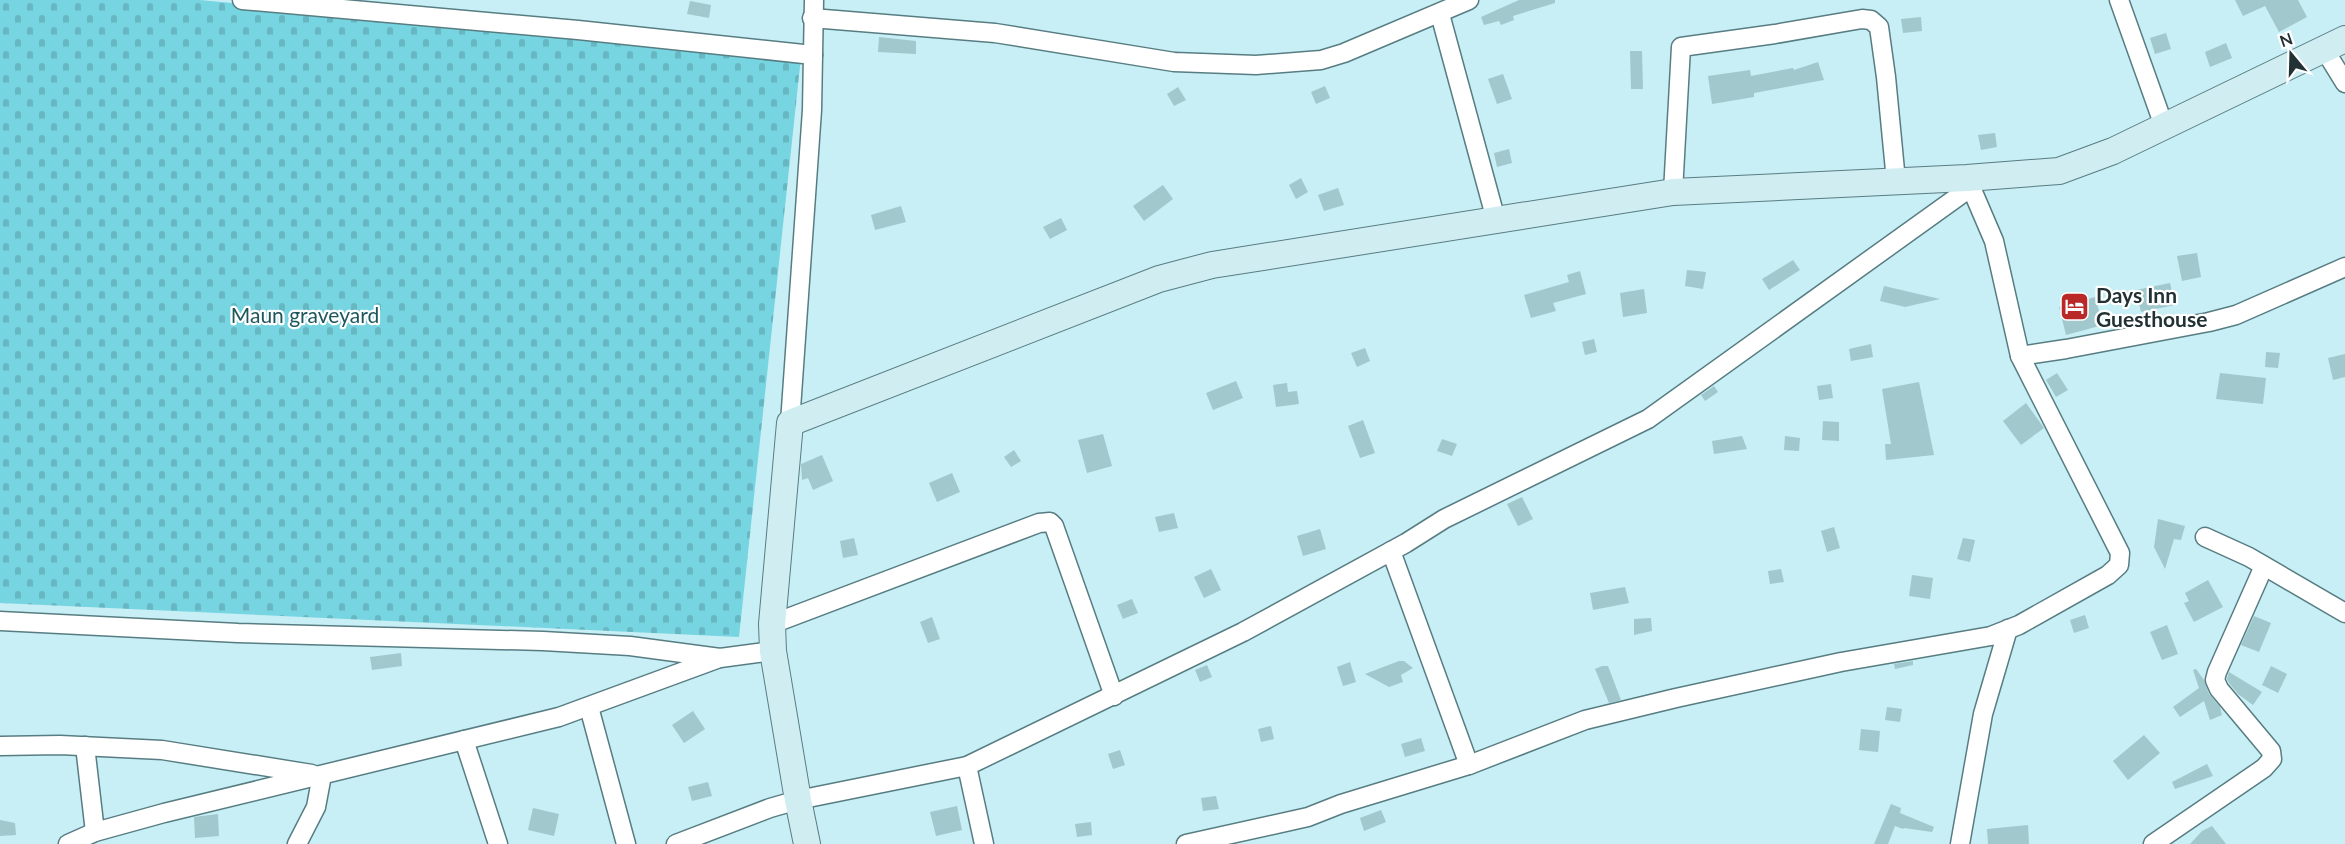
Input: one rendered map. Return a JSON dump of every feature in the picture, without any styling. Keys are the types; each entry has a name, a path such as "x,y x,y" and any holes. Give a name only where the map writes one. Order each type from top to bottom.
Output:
{"street":[{"path":"242,0 578,30 813,55"},
{"path":"807,844 773,651 772,624 790,423 812,110 813,9 995,33 1174,62 1257,65 1321,60 1344,53 1447,7 1468,0"},
{"path":"2119,0 2163,126"},
{"path":"1447,7 1496,219"},
{"path":"1673,192 1681,47 1862,19 1871,20 1879,27 1896,181"},
{"path":"790,423 1186,270 1673,192 1896,181 1969,183 2059,171 2113,151 2334,44 2345,83"},
{"path":"1186,844 1308,817 1469,765 1585,720 1840,662 1991,636 2109,575 2119,565 2120,553 2020,356 1994,241 1969,183"},
{"path":"676,844 770,808 798,800 967,766 1243,632 1391,551 1444,519 1647,419 1969,183"},
{"path":"2020,356 2066,350 2236,315 2345,267"},
{"path":"772,624 1039,523 1050,522 1054,526 1114,696"},
{"path":"2205,537 2264,566 2345,613"},
{"path":"1391,551 1469,765"},
{"path":"2153,844 2264,768 2272,759 2271,751 2219,688 2215,680 2264,566"},
{"path":"0,621 273,634 543,641 630,646 720,658"},
{"path":"1960,844 1983,714 2008,629"},
{"path":"68,844 96,832 217,800 559,717 720,658 773,651"},
{"path":"589,706 626,844"},
{"path":"464,740 498,844"},
{"path":"0,746 85,746 162,750 322,775"},
{"path":"85,746 96,832"},
{"path":"967,766 984,844"},
{"path":"297,844 316,807 322,775"}],"green space":[{"name":"Maun graveyard","path":"0,0 200,0 801,57 739,637 0,603"}],"building":[{"path":"1519,0 1555,0 1555,3 1513,16 1514,20 1501,25 1499,21 1484,25 1481,17"},
{"path":"2235,0 2298,0 2307,17 2279,32 2265,6 2243,16"},
{"path":"690,1 711,5 709,18 687,14"},
{"path":"1921,17 1922,31 1903,33 1901,19"},
{"path":"2166,33 2171,49 2155,54 2150,38"},
{"path":"879,37 916,41 916,54 878,52"},
{"path":"2226,43 2232,58 2210,67 2205,52"},
{"path":"1630,51 1642,51 1643,89 1631,89"},
{"path":"1818,62 1824,80 1754,93 1754,97 1712,104 1708,76 1750,70 1751,76 1793,68 1794,70"},
{"path":"1503,74 1512,99 1497,104 1488,79"},
{"path":"1325,86 1330,98 1316,104 1311,92"},
{"path":"1178,87 1186,100 1174,106 1167,94"},
{"path":"1995,133 1997,147 1981,150 1978,135"},
{"path":"1509,149 1512,163 1497,167 1494,153"},
{"path":"1301,178 1308,192 1296,199 1289,185"},
{"path":"1163,185 1173,199 1144,221 1133,206"},
{"path":"1338,188 1344,205 1324,211 1318,195"},
{"path":"901,206 906,222 875,230 871,215"},
{"path":"1061,218 1067,230 1050,239 1043,227"},
{"path":"2197,253 2201,277 2182,281 2177,256"},
{"path":"1793,260 1800,270 1769,290 1762,279"},
{"path":"1687,270 1706,272 1703,289 1685,286"},
{"path":"1580,271 1586,294 1553,303 1556,311 1531,318 1524,295 1569,282 1567,275"},
{"path":"2170,283 2175,305 2141,312 2136,290"},
{"path":"1884,286 1940,299 1905,307 1880,301"},
{"path":"1644,289 1647,313 1623,317 1620,293"},
{"path":"2095,297 2103,325 2066,335 2059,307"},
{"path":"1594,339 1597,352 1585,355 1582,342"},
{"path":"1871,344 1873,357 1851,361 1849,349"},
{"path":"1365,348 1370,361 1357,367 1351,353"},
{"path":"2266,352 2280,353 2278,368 2265,367"},
{"path":"2345,354 2345,377 2333,380 2328,358"},
{"path":"2057,373 2068,390 2056,397 2046,380"},
{"path":"2220,373 2266,378 2263,404 2216,399"},
{"path":"1236,381 1243,398 1213,410 1206,393"},
{"path":"1919,382 1934,455 1886,460 1885,444 1891,444 1882,389"},
{"path":"1287,383 1288,392 1297,391 1299,404 1276,407 1273,385"},
{"path":"1831,384 1833,398 1819,400 1817,386"},
{"path":"1714,386 1718,392 1705,401 1701,395"},
{"path":"2026,403 2044,428 2021,445 2003,421"},
{"path":"1363,420 1375,453 1360,458 1348,426"},
{"path":"1823,421 1839,422 1839,441 1822,440"},
{"path":"1103,434 1112,466 1087,473 1078,440"},
{"path":"1742,436 1747,449 1714,454 1712,441"},
{"path":"1785,436 1800,438 1799,451 1784,450"},
{"path":"1442,439 1457,444 1452,456 1437,451"},
{"path":"1014,450 1021,461 1011,467 1004,457"},
{"path":"822,455 833,481 813,490 808,478 802,480 801,464"},
{"path":"952,473 960,492 937,502 929,483"},
{"path":"1522,497 1533,519 1518,526 1507,504"},
{"path":"1174,513 1178,528 1159,532 1155,517"},
{"path":"2158,519 2185,526 2181,540 2174,539 2165,569 2154,547"},
{"path":"1834,527 1840,548 1827,552 1821,531"},
{"path":"1320,529 1326,549 1303,556 1297,536"},
{"path":"854,538 858,555 843,558 840,541"},
{"path":"1963,538 1975,540 1970,562 1957,559"},
{"path":"1211,569 1221,590 1204,598 1194,577"},
{"path":"1781,569 1784,582 1770,584 1768,571"},
{"path":"1912,575 1933,578 1930,599 1909,596"},
{"path":"2208,580 2223,607 2194,622 2184,603 2189,601 2185,593"},
{"path":"1625,587 1629,603 1593,610 1590,593"},
{"path":"1132,599 1138,613 1123,619 1117,605"},
{"path":"2085,615 2089,628 2074,633 2070,620"},
{"path":"2254,616 2271,623 2259,652 2241,645"},
{"path":"932,617 940,639 928,643 920,622"},
{"path":"1651,618 1652,631 1634,635 1634,619"},
{"path":"2167,625 2178,654 2162,660 2150,632"},
{"path":"401,653 402,666 372,670 370,657"},
{"path":"1404,661 1413,668 1401,675 1403,682 1389,687 1365,674"},
{"path":"1913,661 1913,665 1895,669 1894,664"},
{"path":"1350,662 1356,682 1343,686 1337,667"},
{"path":"1207,665 1212,677 1200,682 1195,670"},
{"path":"1608,666 1621,700 1609,703 1595,669"},
{"path":"2271,666 2287,674 2278,693 2262,685"},
{"path":"2196,669 2204,680 2209,694 2220,707 2222,715 2210,720 2204,701 2180,717 2173,707 2199,688 2193,670"},
{"path":"2229,672 2262,692 2253,705 2238,694 2229,683 2227,679"},
{"path":"1887,707 1902,709 1900,722 1885,720"},
{"path":"693,711 705,729 684,743 672,725"},
{"path":"1271,726 1274,739 1261,742 1258,729"},
{"path":"1861,729 1880,731 1878,752 1859,750"},
{"path":"2144,735 2160,753 2128,780 2113,761"},
{"path":"1421,738 1425,751 1405,757 1401,744"},
{"path":"1120,750 1125,765 1113,769 1108,754"},
{"path":"2207,764 2213,776 2175,789 2172,782"},
{"path":"708,782 712,796 692,801 688,787"},
{"path":"1216,796 1219,809 1203,811 1201,798"},
{"path":"1891,804 1901,808 1900,813 1934,827 1932,832 1895,826 1888,844 1874,844"},
{"path":"957,806 962,830 936,836 930,812"},
{"path":"533,808 559,814 554,836 528,830"},
{"path":"1381,810 1386,822 1364,831 1360,818"},
{"path":"218,814 219,836 195,838 194,817"},
{"path":"0,820 15,823 16,835 0,836"},
{"path":"1091,822 1092,835 1077,837 1075,824"},
{"path":"2028,825 2029,844 1988,844 1987,829"},
{"path":"2212,826 2226,844 2190,844 2202,831"}],"place":[{"name":"Days Inn Guesthouse","path":"2075,306"}]}
